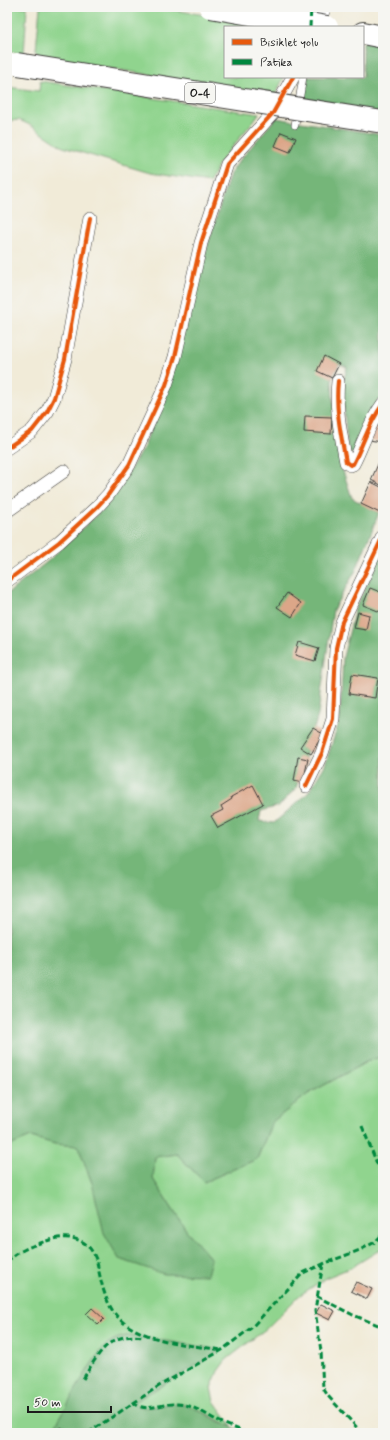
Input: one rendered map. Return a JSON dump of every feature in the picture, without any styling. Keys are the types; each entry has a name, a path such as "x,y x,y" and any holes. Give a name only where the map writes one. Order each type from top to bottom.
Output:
{"highway":[{"path":"210,7 321,26"},
{"path":"364,33 383,37"},
{"name":"O-4","path":"17,64 383,122"}],"street":[{"path":"316,26 325,7"},
{"path":"7,581 59,542 97,507 108,495 129,465 166,384 174,357 201,243 223,174 231,158 273,113 292,78"},
{"path":"7,448 32,431 47,412 54,398 65,359 90,218"},
{"path":"338,381 336,398 338,414 346,462 350,465 353,464 372,418 383,404"},
{"path":"7,511 64,471"},
{"path":"306,786 322,753 333,719 336,648 342,622 383,536"}],"lane":[{"path":"295,124 303,78"}],"green space":[{"path":"7,7 27,7 24,54 7,51"},
{"path":"40,7 155,7 274,26 224,26 224,78 284,78 275,95 39,57 36,50"},
{"path":"364,42 383,45 383,113 303,101 307,78 364,78"},
{"path":"40,81 259,114 220,162 209,182 150,173 63,147 30,125 19,120 7,121 7,87 39,91"},
{"path":"276,118 383,135 383,397 376,405 354,454 348,453 342,387 347,367 339,364 332,378 333,401 341,465 352,498 379,513 356,570 333,610 318,715 296,788 279,806 261,811 259,821 274,823 308,793 325,765 340,719 343,657 355,609 383,552 383,1056 368,1061 308,1094 272,1122 257,1159 204,1182 177,1154 155,1157 153,1179 186,1230 211,1259 207,1275 164,1274 119,1259 104,1233 92,1183 78,1146 55,1144 31,1137 7,1147 7,594 48,561 109,503 145,445 230,174 239,161"},
{"path":"383,1056 383,1248 352,1267 328,1277 300,1295 267,1328 226,1360 218,1371 211,1388 214,1401 233,1427 190,1406 169,1404 148,1408 133,1402 222,1350 98,1354 50,1433 7,1433 7,1147 31,1137 55,1144 78,1146 92,1183 211,1259 186,1230 153,1179 155,1157 177,1154 204,1182 257,1159 272,1122 308,1094 368,1061"},
{"path":"130,1335 222,1350 134,1402 147,1408 170,1404 181,1404 247,1433 50,1433 61,1417 86,1372 100,1352 112,1341"}],"building":[{"path":"281,132 296,138 290,152 275,146"},
{"path":"324,356 339,364 332,378 317,371"},
{"path":"305,416 332,417 331,434 304,432"},
{"path":"370,424 383,426 383,442 368,440"},
{"path":"379,462 383,464 383,486 371,480"},
{"path":"371,482 383,488 382,514 361,504"},
{"path":"370,588 383,593 383,613 363,605"},
{"path":"287,593 301,603 292,617 277,607"},
{"path":"358,612 369,615 366,630 354,628"},
{"path":"299,642 319,648 315,661 295,655"},
{"path":"352,674 378,678 375,698 349,694"},
{"path":"313,728 323,734 311,754 300,747"},
{"path":"298,757 308,759 303,783 294,781"},
{"path":"253,785 263,804 218,828 211,816 223,810 221,806 232,799 231,797"},
{"path":"356,1282 372,1289 367,1299 351,1291"},
{"path":"321,1304 335,1311 330,1320 316,1313"},
{"path":"92,1308 104,1319 98,1325 86,1314"},
{"path":"61,1427 70,1433 57,1433"}],"marked path":[{"path":"310,26 311,7"},
{"path":"362,1126 378,1166 383,1174"},
{"path":"88,1433 159,1386 222,1350 251,1328 303,1273 360,1250 375,1242 383,1234"},
{"path":"7,1262 16,1254 27,1248 56,1238 69,1238 81,1241 86,1244 95,1257 107,1300 118,1318 124,1323 135,1330 159,1339 184,1345 222,1350"},
{"path":"323,1264 315,1310 321,1351 323,1388 328,1396 362,1433"},
{"path":"316,1296 353,1315 383,1327"},
{"path":"83,1379 100,1353 113,1341 131,1336 143,1337"},
{"path":"133,1402 148,1408 169,1404 181,1404 247,1433"}],"cycle path":[{"path":"7,581 59,542 97,507 108,495 129,465 166,385 175,357 201,243 227,164 273,113 292,78"},
{"path":"7,448 32,431 47,412 54,398 65,359 90,218"},
{"path":"338,381 337,402 339,422 346,462 350,465 353,464 370,426 383,404"},
{"path":"306,786 322,753 333,719 336,648 342,622 383,536"}]}
